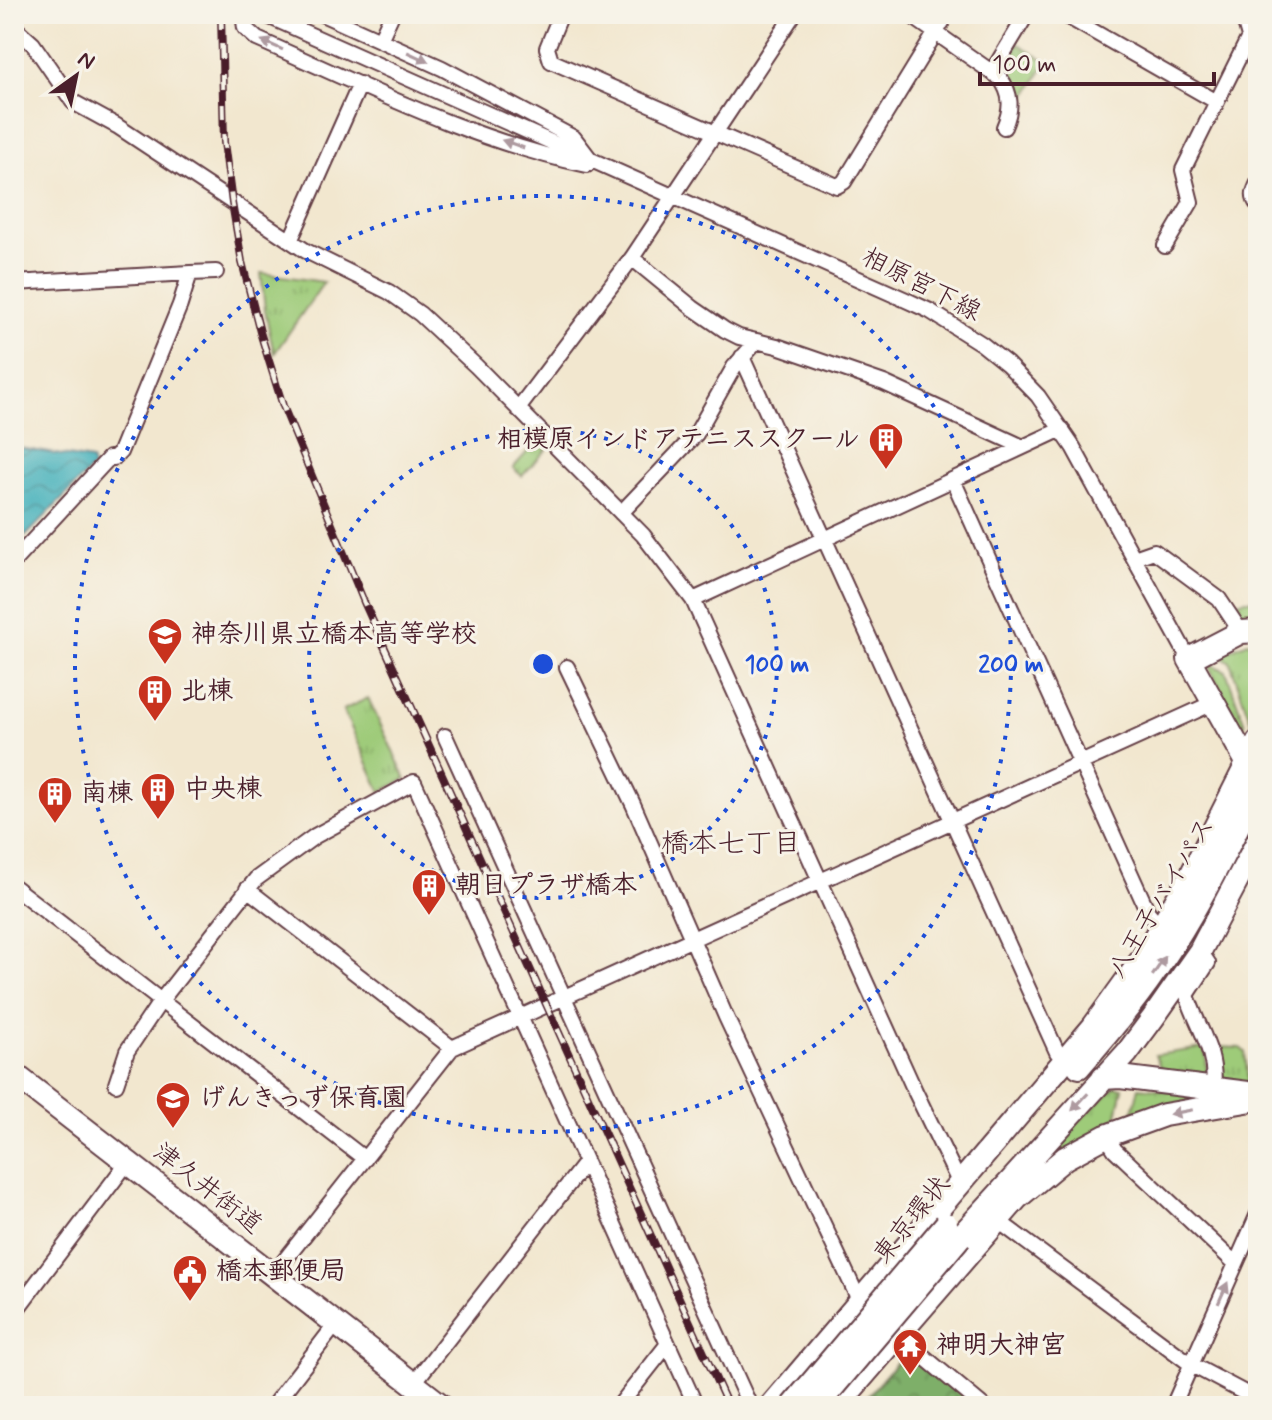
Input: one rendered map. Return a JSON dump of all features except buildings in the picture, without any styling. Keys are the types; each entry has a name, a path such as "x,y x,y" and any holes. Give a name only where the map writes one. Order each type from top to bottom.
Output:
{"highway":[{"path":"1249,632 1189,659 1255,778"},
{"path":"771,1406 960,1184 1070,1066 1161,927 1209,843 1255,778 1258,742"},
{"name":"八王子バイパス","path":"1070,1066 1105,1037 1171,948 1207,886 1255,778"},
{"name":"八王子バイパス","path":"1103,1078 1136,1041 1200,951 1258,841"},
{"name":"東京環状","path":"817,1406 953,1230 1070,1066"},
{"name":"津久井街道","path":"14,1074 442,1406"},
{"path":"1103,1078 1120,1077 1258,1096"},
{"name":"東京環状","path":"792,1406 953,1230 1103,1078"},
{"path":"796,1377 808,1377 833,1398 836,1406 1017,1198 1065,1158 1106,1136 1164,1115 1258,1096"}],"street":[{"path":"243,14 245,28 257,39 440,120 548,156 615,171"},
{"path":"322,14 442,68 574,138 592,161"},
{"path":"380,40 392,14"},
{"path":"561,14 547,48 551,61 832,185 841,185 947,14"},
{"path":"518,409 632,258 794,14"},
{"path":"909,14 1004,83 1010,97 1010,112 1004,127"},
{"path":"992,72 1027,14"},
{"path":"1063,14 1217,102"},
{"path":"1165,246 1191,202 1183,170 1249,37 1245,23 1231,14"},
{"name":"相原宮下線","path":"268,16 906,300 952,324 1007,364 1038,396 1062,429 1189,659"},
{"path":"14,27 38,51 73,102 117,126 323,261 407,304 453,343 643,535 693,600 960,1184"},
{"path":"291,239 360,84"},
{"path":"1258,183 1253,193 1258,205"},
{"path":"632,258 673,293 725,330 884,383 1023,447"},
{"path":"14,283 216,272"},
{"path":"14,561 109,458 120,452 190,273"},
{"path":"621,513 696,434 718,392 757,341"},
{"path":"742,357 1057,1052 1070,1066"},
{"path":"693,600 1062,429"},
{"path":"953,480 1148,912 1161,927"},
{"path":"1134,558 1154,551 1168,559 1219,599 1249,632"},
{"path":"567,667 633,804 860,1302"},
{"path":"273,1275 452,1048 1213,703"},
{"path":"445,736 750,1406"},
{"path":"116,1084 127,1051 160,1002 265,870 315,836 414,782 696,1406"},
{"path":"14,888 365,1159"},
{"path":"247,889 452,1048"},
{"path":"1200,951 1208,963 1187,995 1212,1056 1215,1073 1213,1088"},
{"path":"1106,1136 1115,1150 1236,1264"},
{"path":"14,1313 127,1163"},
{"path":"413,1384 585,1163"},
{"path":"1173,1406 1258,1214"},
{"path":"997,1220 1192,1365 1258,1400"},
{"path":"273,1406 336,1324"},
{"path":"899,1336 983,1406"},
{"path":"619,1406 667,1345"}],"green space":[{"path":"1017,43 1047,62 1015,115 1016,90 1003,68"},
{"path":"261,273 324,282 274,354 265,310"},
{"path":"538,440 547,449 522,476 513,468"},
{"path":"1258,600 1258,624 1242,621 1233,604"},
{"path":"1248,642 1258,643 1258,722 1254,731 1249,732 1252,725 1230,662 1219,654"},
{"path":"1210,664 1226,671 1245,724 1242,729 1209,667"},
{"path":"368,698 406,779 381,792 343,710"},
{"path":"1217,1047 1240,1048 1245,1052 1248,1083 1223,1080"},
{"path":"1203,1048 1207,1077 1163,1074 1155,1055"},
{"path":"1115,1087 1123,1088 1115,1124 1039,1169 1034,1163"},
{"path":"1139,1087 1227,1097 1132,1116"},
{"name":"神明大神宮","path":"909,1348 977,1406 859,1406"}],"water":[{"path":"14,447 91,460 93,467 26,536 14,527"}],"railway":[{"path":"221,14 224,142 232,203 242,262 283,406 364,602 728,1406"}],"place":[{"name":"相模原インドアテニススクール","path":"886,471"},
{"name":"神奈川県立橋本高等学校","path":"165,666"},
{"name":"北棟","path":"155,723"},
{"name":"中央棟","path":"158,821"},
{"name":"南棟","path":"55,825"},
{"name":"朝日プラザ橋本","path":"429,917"},
{"name":"げんきっず保育園","path":"173,1130"},
{"name":"橋本郵便局","path":"190,1303"},
{"name":"神明大神宮","path":"910,1377"}],"district":[{"name":"橋本七丁目","path":"731,844"}]}
